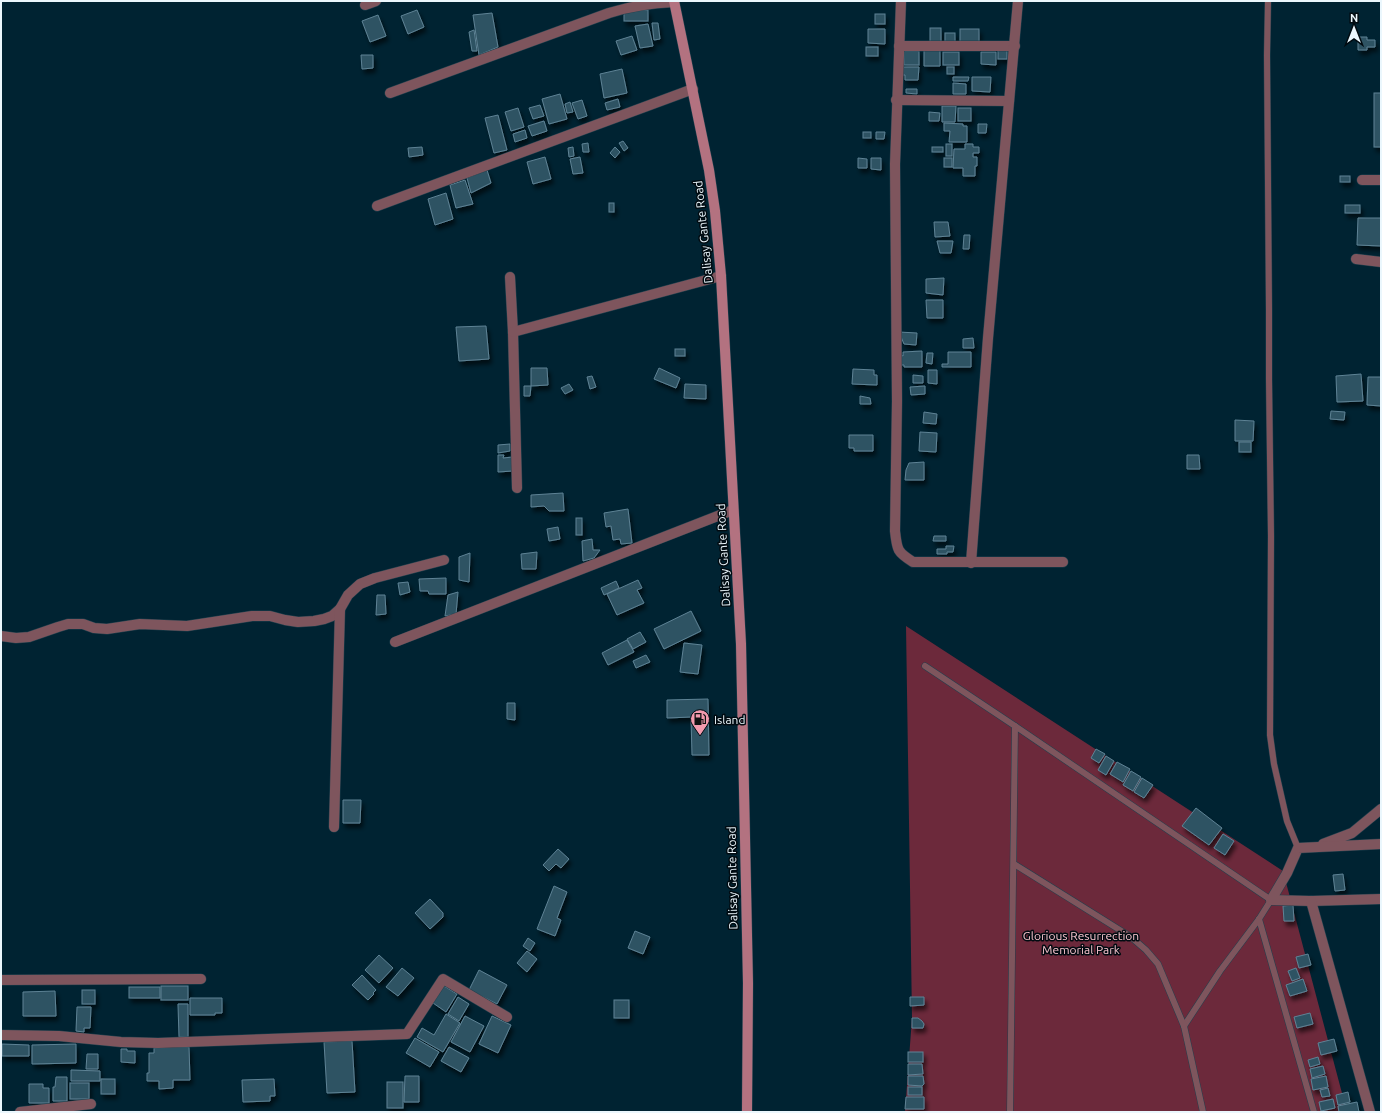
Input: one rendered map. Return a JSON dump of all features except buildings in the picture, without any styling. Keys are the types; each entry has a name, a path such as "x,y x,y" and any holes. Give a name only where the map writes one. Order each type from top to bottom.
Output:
{"main road":[{"name":"Dalisay Gante Road","path":"674,2 709,170 715,211 721,276 741,644 747,976 747,1112"}],"street":[{"path":"365,5 376,1"},
{"path":"900,1 894,164 897,401 895,531 897,546 902,555 913,562 1063,562"},
{"path":"971,563 989,323 1018,1"},
{"path":"390,93 609,12 654,2 674,2"},
{"path":"899,46 1015,46"},
{"path":"377,206 693,89"},
{"path":"896,100 1009,101"},
{"path":"1362,180 1381,180"},
{"path":"1356,259 1381,262"},
{"path":"513,332 721,276"},
{"path":"510,277 517,488"},
{"path":"395,642 733,510"},
{"path":"1,636 16,638 30,636 68,624 83,624 94,628 107,629 140,624 187,626 252,616 270,616 298,622 314,621 332,616 340,609 348,594 360,584 375,578 444,560"},
{"path":"334,827 340,609"},
{"path":"1314,848 1352,833 1381,809"},
{"path":"1381,844 1298,848 1271,900 1311,901 1381,899"},
{"path":"1311,901 1370,1112"},
{"path":"1,1035 59,1036 121,1042 158,1043 407,1034 443,979 507,1016"},
{"path":"1,980 201,980"},
{"path":"20,1112 91,1104"}],"lane":[{"path":"1268,1 1268,379 1271,536 1270,736 1274,764 1287,821 1298,848"},
{"path":"925,666 1271,900 1259,919 1220,971 1184,1026"},
{"path":"1010,1112 1015,726"},
{"path":"1014,864 1131,938 1146,950 1158,964 1184,1026 1203,1112"},
{"path":"1259,919 1314,1112"}],"green space":[{"name":"Glorious Resurrection Memorial Park","path":"906,626 1283,871 1347,1112 905,1112 912,1018"}],"place":[{"name":"Island","path":"700,736"}]}
